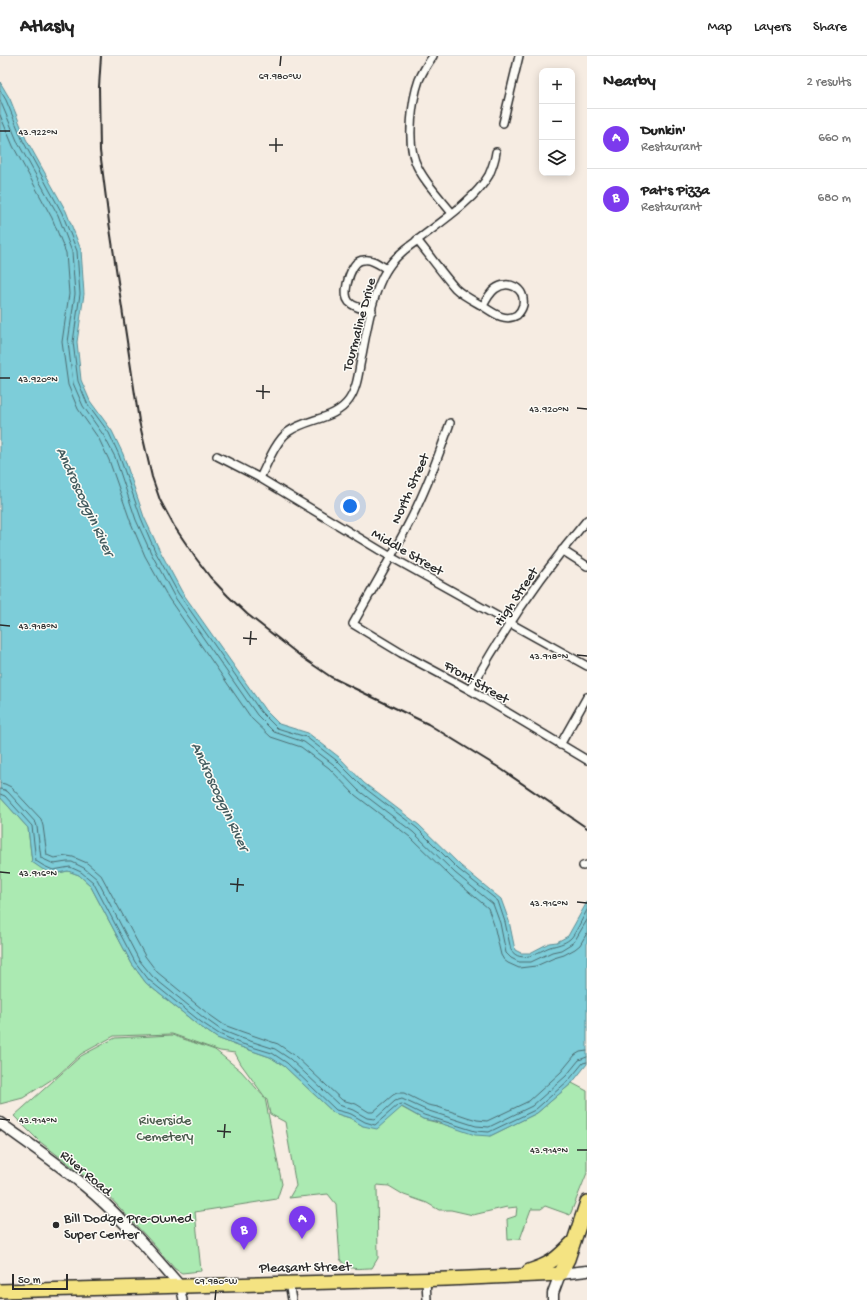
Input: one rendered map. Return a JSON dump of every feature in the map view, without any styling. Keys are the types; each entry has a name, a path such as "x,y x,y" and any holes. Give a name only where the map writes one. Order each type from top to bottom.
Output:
{"highway":[{"path":"560,1274 568,1259 587,1202"},
{"path":"510,1277 548,1265 573,1242"},
{"name":"Pleasant Street","path":"0,1290 426,1280 560,1274"}],"street":[{"path":"433,56 423,72 416,89 410,134 411,146 414,160 419,170 452,213"},
{"path":"503,123 519,56"},
{"name":"Tourmaline Drive","path":"260,478 280,441 289,431 339,410 350,399 358,376 378,287 387,269 405,250 474,194 488,176 494,162 496,152"},
{"path":"418,240 456,289 497,315 509,318 519,313 522,308 523,296 520,290 515,286 504,285 494,290 483,306"},
{"path":"372,311 354,306 346,298 345,293 354,266 358,262 365,259 387,269"},
{"name":"North Street","path":"353,624 413,515 436,463 450,423"},
{"name":"Middle Street","path":"216,456 260,478 391,557 587,666"},
{"name":"High Street","path":"470,690 511,624 562,550 587,520"},
{"path":"562,550 587,566"},
{"name":"Front Street","path":"353,624 401,653 470,690 587,760"},
{"path":"560,745 587,697"},
{"name":"River Road","path":"0,1124 30,1144 86,1187 124,1223 180,1286"},
{"name":"Pleasant Street","path":"560,1274 587,1272"},
{"path":"553,1300 553,1293 560,1274"},
{"path":"426,1280 427,1300"},
{"path":"289,1283 292,1300"},
{"path":"180,1286 183,1300"}],"green space":[{"path":"0,797 28,828 32,862 53,874 68,871 79,875 90,885 132,964 146,983 198,1025 217,1038 270,1057 284,1066 334,1113 350,1118 363,1126 401,1107 423,1119 490,1136 537,1113 572,1083 587,1091 587,1173 570,1215 545,1206 541,1209 531,1209 520,1239 508,1240 507,1219 516,1216 517,1207 507,1207 473,1215 451,1210 439,1210 427,1203 404,1195 389,1186 377,1185 378,1258 372,1268 350,1268 340,1259 336,1204 328,1194 289,1198 296,1186 285,1122 270,1114 267,1100 241,1064 235,1053 220,1051 172,1034 114,1036 81,1054 57,1076 23,1098 0,1104"},
{"name":"Riverside Cemetery","path":"172,1035 215,1050 241,1071 265,1098 282,1184 277,1199 195,1212 201,1271 182,1273 175,1269 104,1191 39,1141 14,1116 81,1056 115,1038"}],"water":[{"name":"Androscoggin River","path":"0,82 10,99 26,139 66,211 81,250 84,294 77,342 81,380 90,401 112,431 123,454 144,517 182,592 265,710 279,724 308,733 339,757 364,783 419,825 461,866 501,899 509,921 515,950 521,953 530,953 549,943 557,942 568,936 587,902 587,1064 572,1083 537,1113 490,1136 475,1135 434,1121 423,1119 402,1107 377,1129 363,1126 350,1118 334,1113 284,1066 270,1057 217,1038 198,1025 146,983 132,964 90,885 79,875 68,871 53,874 32,862 28,828 0,797"}],"railway":[{"path":"101,56 99,87 100,151 109,222 139,421 152,477 160,500 174,526 210,577 228,596 247,614 303,658 331,677 428,724 498,767 587,828"}],"place":[{"name":"Bill Dodge Pre-Owned Super Center","path":"56,1225"},
{"name":"Dunkin'","path":"302,1239"},
{"name":"Pat's Pizza","path":"244,1250"}]}
